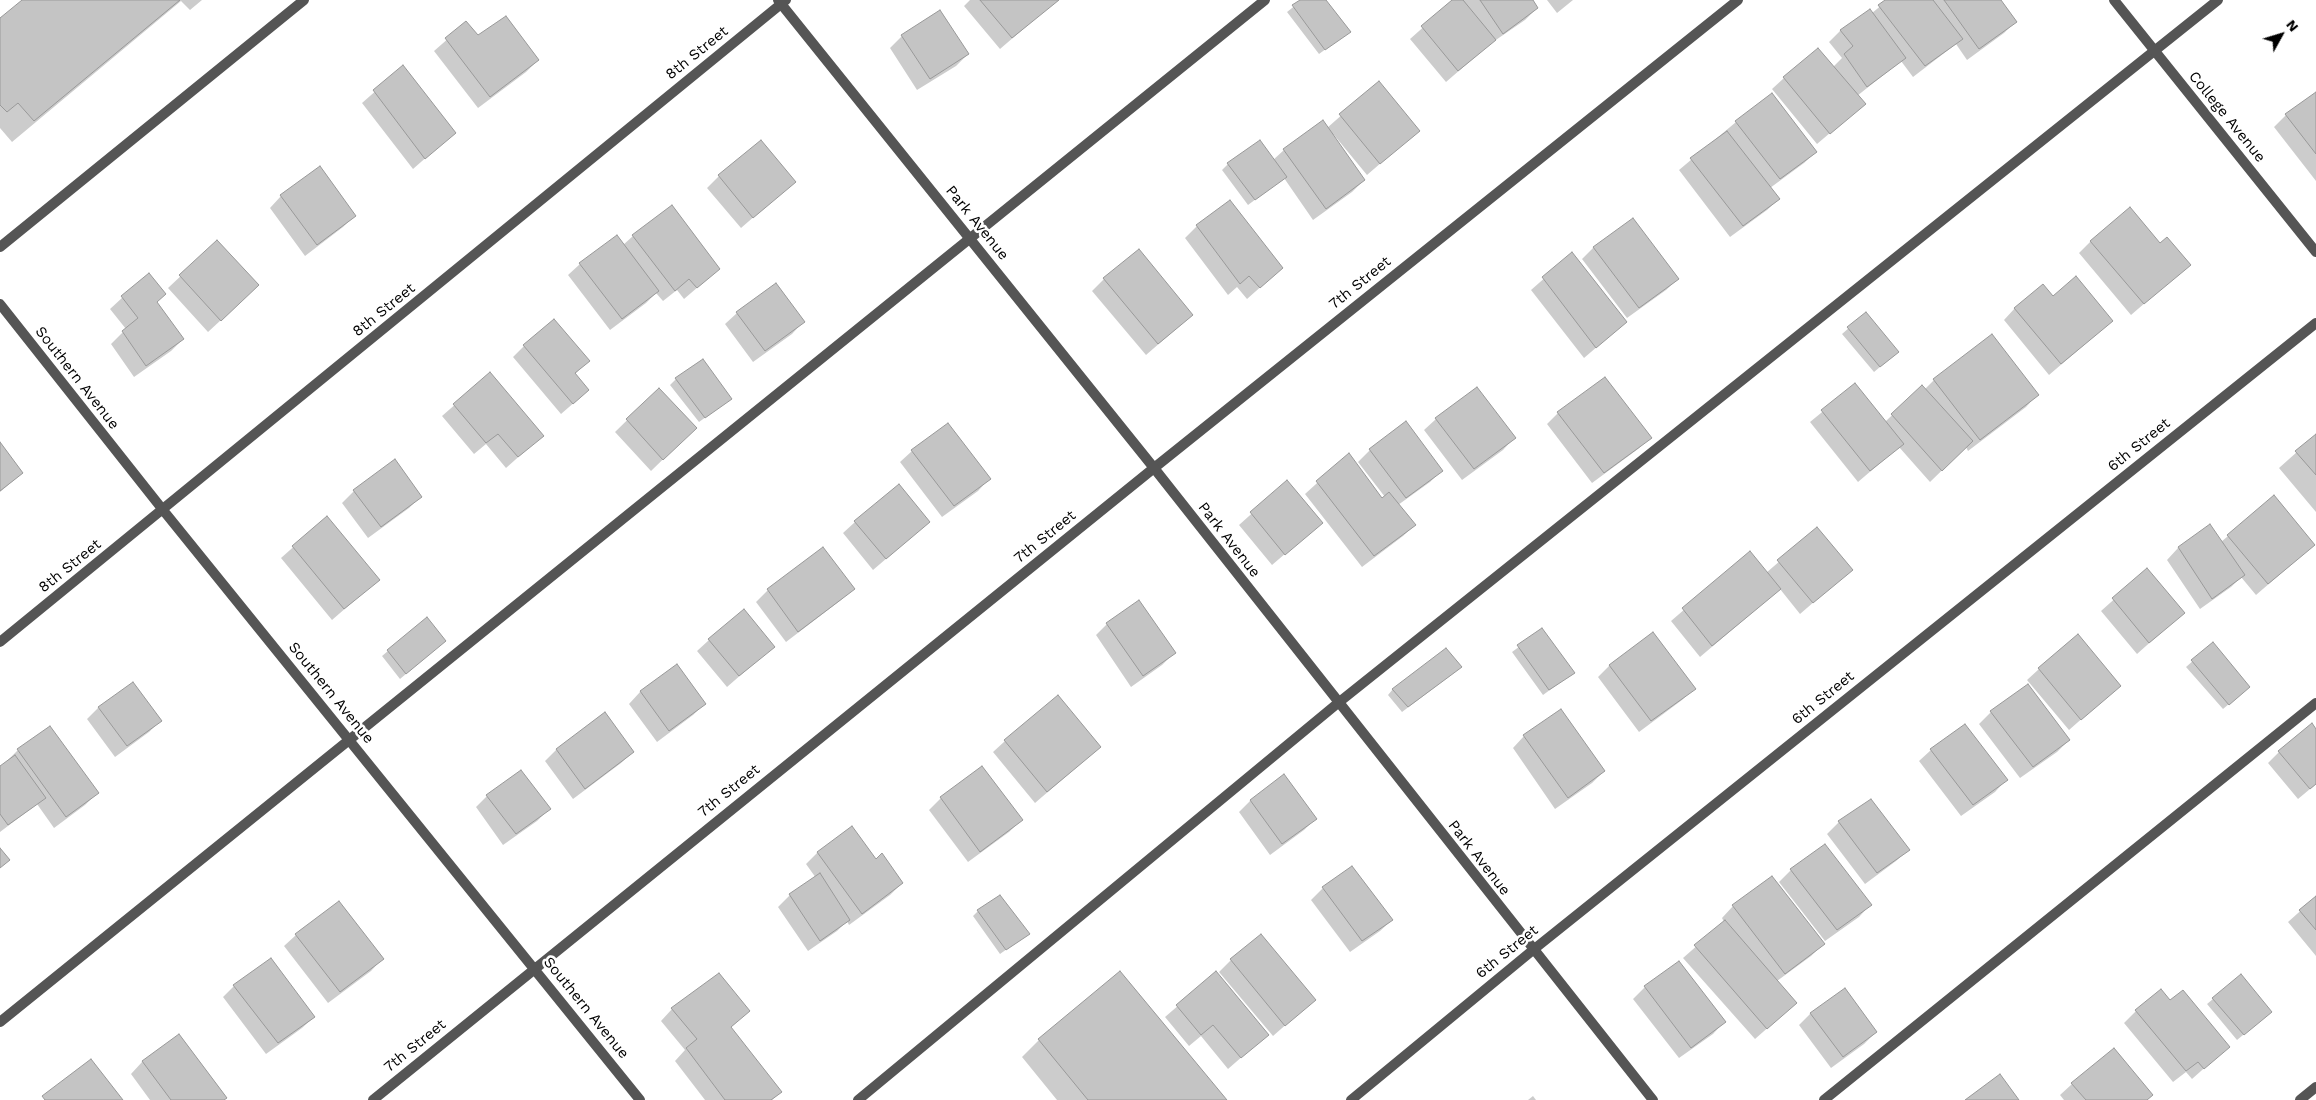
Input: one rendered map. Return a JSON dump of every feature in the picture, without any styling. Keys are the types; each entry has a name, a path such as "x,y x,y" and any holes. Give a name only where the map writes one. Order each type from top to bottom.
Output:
{"street":[{"path":"0,247 304,0"},
{"path":"0,1022 1265,0"},
{"name":"7th Street","path":"373,1100 1154,468 1738,0"},
{"name":"College Avenue","path":"2114,0 2316,252"},
{"path":"858,1100 1338,703 2218,0"},
{"name":"Park Avenue","path":"782,1 1653,1100"},
{"name":"8th Street","path":"0,642 782,1"},
{"name":"Southern Avenue","path":"0,304 163,510 640,1100"},
{"name":"6th Street","path":"1351,1100 1533,950 2316,323"},
{"path":"1824,1100 2316,703"},
{"path":"2300,1100 2316,1087"}],"building":[{"path":"22,0 180,0 34,121 18,103 7,112 0,105 0,18"},
{"path":"980,0 1059,0 1012,38"},
{"path":"1300,0 1326,0 1351,32 1325,50 1292,5"},
{"path":"1452,0 1463,0 1496,40 1458,71 1421,26"},
{"path":"1480,0 1533,0 1538,8 1503,34"},
{"path":"1885,0 1933,0 1963,39 1925,66 1878,5"},
{"path":"1944,0 2001,0 2017,22 1979,49"},
{"path":"1870,9 1906,58 1867,87 1844,54 1853,46 1840,30"},
{"path":"940,10 969,54 930,79 901,35"},
{"path":"506,16 539,60 490,97 445,38 466,21 478,35"},
{"path":"1818,48 1866,104 1830,134 1783,77"},
{"path":"403,65 456,133 425,159 373,90"},
{"path":"1379,81 1420,131 1380,164 1339,114"},
{"path":"2316,92 2316,154 2285,114"},
{"path":"1772,93 1817,152 1780,179 1735,121"},
{"path":"1323,120 1365,180 1326,209 1283,149"},
{"path":"1727,131 1780,199 1743,226 1690,158"},
{"path":"761,140 796,182 753,218 718,175"},
{"path":"1260,140 1287,177 1255,200 1227,163"},
{"path":"320,166 356,216 317,245 280,195"},
{"path":"1230,200 1283,268 1260,288 1249,276 1240,284 1196,225"},
{"path":"672,205 720,269 697,288 689,279 675,291 632,235"},
{"path":"2130,207 2160,243 2167,237 2191,265 2144,304 2090,241"},
{"path":"1633,218 1679,279 1639,308 1593,247"},
{"path":"617,235 659,291 622,319 579,263"},
{"path":"217,240 259,285 221,321 179,275"},
{"path":"1139,249 1193,315 1158,344 1103,278"},
{"path":"1572,252 1627,322 1596,348 1542,277"},
{"path":"149,273 166,294 157,302 184,339 146,366 122,331 138,318 121,296"},
{"path":"2076,276 2113,321 2061,364 2014,308 2043,284 2053,296"},
{"path":"776,283 805,322 765,351 736,312"},
{"path":"1866,312 1899,352 1880,367 1847,327"},
{"path":"554,319 590,361 575,373 589,390 573,404 523,345"},
{"path":"1992,334 2039,395 1980,440 1933,379"},
{"path":"703,359 732,399 705,418 675,378"},
{"path":"490,372 544,436 518,457 498,434 486,443 453,404"},
{"path":"1605,377 1652,438 1604,473 1557,412"},
{"path":"1855,383 1904,444 1870,471 1821,410"},
{"path":"1922,385 1973,441 1942,471 1891,414"},
{"path":"1477,387 1516,438 1474,469 1435,418"},
{"path":"659,388 697,428 663,460 626,419"},
{"path":"1406,421 1443,471 1406,498 1369,449"},
{"path":"948,423 991,479 954,506 911,450"},
{"path":"2316,434 2316,475 2295,451"},
{"path":"0,442 23,473 0,491"},
{"path":"1349,453 1382,498 1389,492 1416,525 1374,556 1316,481"},
{"path":"395,459 422,497 381,527 353,490"},
{"path":"1287,480 1323,523 1285,555 1250,512"},
{"path":"899,484 930,522 886,559 854,521"},
{"path":"2274,495 2315,545 2268,584 2227,535"},
{"path":"327,516 380,580 344,609 292,546"},
{"path":"2210,524 2245,575 2212,599 2178,547"},
{"path":"1817,527 1853,570 1813,603 1777,560"},
{"path":"823,547 855,589 798,632 767,589"},
{"path":"1750,551 1781,589 1712,646 1682,608"},
{"path":"2147,568 2185,613 2149,643 2112,598"},
{"path":"1139,600 1176,653 1143,676 1106,623"},
{"path":"744,609 775,647 739,676 708,639"},
{"path":"427,617 446,641 406,674 387,650"},
{"path":"1542,628 1575,673 1549,690 1517,645"},
{"path":"1653,632 1696,689 1651,721 1609,665"},
{"path":"2078,634 2121,686 2081,720 2038,668"},
{"path":"2213,642 2250,687 2229,705 2191,660"},
{"path":"1446,648 1462,667 1408,707 1392,689"},
{"path":"677,664 706,704 669,731 640,691"},
{"path":"133,682 162,721 127,746 98,707"},
{"path":"2028,684 2070,740 2033,767 1990,711"},
{"path":"1058,695 1101,747 1047,792 1004,740"},
{"path":"1561,709 1605,771 1568,798 1523,735"},
{"path":"605,712 634,752 585,789 556,749"},
{"path":"2312,723 2316,729 2316,784 2310,789 2278,751"},
{"path":"1965,724 2008,780 1973,805 1930,749"},
{"path":"50,726 99,793 66,817 17,749"},
{"path":"15,755 46,798 8,825 0,814 0,766"},
{"path":"982,766 1023,820 980,852 940,797"},
{"path":"521,770 551,809 516,834 486,795"},
{"path":"1284,774 1317,819 1282,844 1250,800"},
{"path":"1871,799 1910,850 1877,873 1838,821"},
{"path":"852,826 876,859 882,853 903,883 862,914 817,852"},
{"path":"1825,844 1872,905 1837,930 1790,869"},
{"path":"0,848 10,860 0,868"},
{"path":"1352,866 1393,920 1362,941 1322,887"},
{"path":"820,873 850,920 820,941 789,894"},
{"path":"1772,876 1825,944 1785,974 1732,905"},
{"path":"1000,895 1030,934 1006,950 977,910"},
{"path":"2316,896 2316,930 2299,910"},
{"path":"339,901 384,959 340,992 295,934"},
{"path":"1725,920 1797,1003 1767,1029 1694,945"},
{"path":"1261,934 1316,1000 1285,1026 1230,959"},
{"path":"271,958 315,1017 278,1043 233,985"},
{"path":"1679,961 1726,1022 1691,1048 1644,986"},
{"path":"1120,971 1227,1100 1088,1100 1038,1039"},
{"path":"1216,971 1269,1035 1241,1058 1213,1025 1201,1035 1176,1005"},
{"path":"719,973 750,1011 731,1027 782,1092 771,1100 725,1100 686,1048 697,1039 671,1008"},
{"path":"2241,974 2272,1012 2244,1035 2212,998"},
{"path":"1845,988 1877,1032 1843,1057 1810,1013"},
{"path":"2161,989 2170,1000 2183,990 2230,1047 2204,1069 2198,1062 2186,1071 2135,1010"},
{"path":"179,1034 227,1098 224,1100 171,1100 142,1061"},
{"path":"2114,1048 2153,1095 2147,1100 2086,1100 2071,1083"},
{"path":"91,1059 123,1100 45,1100 42,1096"},
{"path":"2000,1074 2019,1100 1965,1100"}]}
